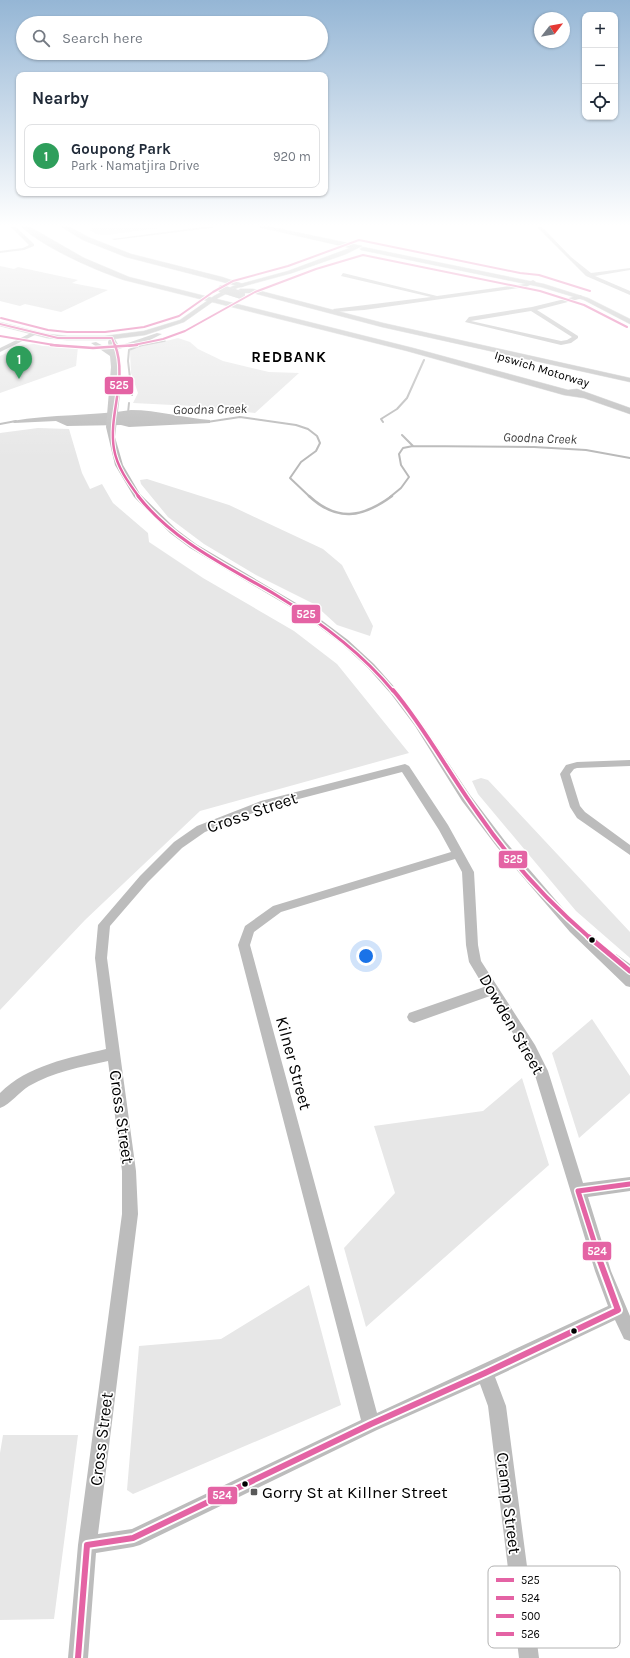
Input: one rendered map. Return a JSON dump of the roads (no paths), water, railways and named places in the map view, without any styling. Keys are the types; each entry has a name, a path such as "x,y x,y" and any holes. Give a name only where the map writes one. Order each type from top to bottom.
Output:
{"highway":[{"path":"220,304 223,306 251,309"},
{"path":"231,304 447,359 567,393 584,395"},
{"name":"Ipswich Motorway","path":"253,304 472,361 584,395 630,411"},
{"path":"301,304 472,354"},
{"name":"Ipswich Motorway","path":"569,383 630,402"}],"main road":[{"path":"0,330 32,335 114,342 176,324 192,316 207,304"},
{"path":"0,324 55,342 114,342 159,334 187,324 208,304"},
{"path":"304,304 382,325 630,380"},
{"path":"312,304 630,376"},
{"path":"595,304 630,322"}],"street":[{"path":"335,310 388,304"},
{"path":"532,309 576,337 569,342 561,342 468,322 469,319 532,309 551,304"},
{"path":"0,350 32,335"},
{"path":"114,342 112,437 119,465 136,495 173,531 193,546 305,612 345,642 371,666 394,692 414,719 466,798 501,844 574,929 630,982"},
{"path":"113,410 119,365 114,342"},
{"path":"94,343 101,346 114,356"},
{"path":"630,763 577,765 570,767 565,774 575,807 581,815 630,851"},
{"name":"Dowden Street","path":"405,768 444,828 468,872 472,945 475,962 530,1049 541,1071 603,1271 618,1310 630,1333"},
{"name":"Cross Street","path":"78,1658 87,1545 130,1214 129,1170 112,1054 101,958 104,926 144,879 178,845 201,829 265,804 405,768"},
{"name":"Kilner Street","path":"371,1424 244,945 249,929 277,909 458,854"},
{"path":"553,905 630,971"},
{"path":"414,1017 492,990"},
{"path":"0,1102 30,1078 57,1068 112,1054"},
{"path":"578,1191 630,1184"},
{"path":"87,1545 133,1538 371,1424 485,1373 618,1310"},
{"name":"Cramp Street","path":"485,1373 497,1406 518,1566"},
{"name":"Cramp Street","path":"529,1648 530,1658"}],"waterway":[{"path":"139,346 165,341"},
{"path":"132,395 128,361 129,350 141,345"},
{"path":"383,422 381,419 397,409 407,398 424,360"},
{"path":"128,413 129,403"},
{"name":"Goodna Creek","path":"207,422 240,417 296,425 308,429 317,436 320,443 316,451 301,462 290,478 310,497"},
{"name":"Goodna Creek","path":"0,424 16,421"},
{"path":"402,435 413,446"},
{"name":"Goodna Creek","path":"390,497 401,488 409,477 401,465 399,454 403,448 413,446"},
{"name":"Goodna Creek","path":"413,446 534,447 586,450 630,458"},
{"name":"Goodna Creek","path":"309,496 330,510 350,514 360,513 370,509 392,496"}],"place":[{"name":"Goupong Park","path":"19,379"},
{"name":"Gorry St at Killner Street","path":"254,1492"}],"district":[{"name":"REDBANK","path":"289,357"}]}
